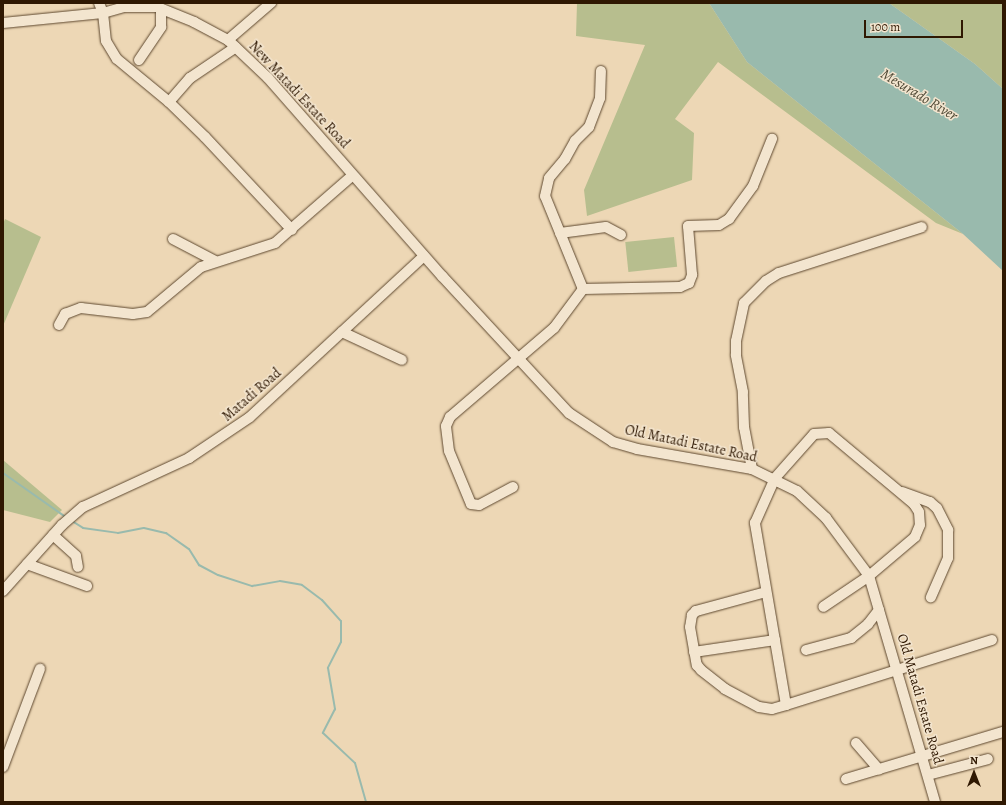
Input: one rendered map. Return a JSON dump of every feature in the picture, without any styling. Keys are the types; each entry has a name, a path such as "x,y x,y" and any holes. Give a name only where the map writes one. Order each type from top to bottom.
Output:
{"street":[{"path":"99,3 103,13 106,41 117,59 169,102 292,230"},
{"path":"228,40 271,3"},
{"path":"139,60 161,27 159,6"},
{"name":"New Matadi Estate Road","path":"3,23 103,13 124,7 159,6 228,40 268,78 424,256"},
{"path":"169,102 190,78 236,47"},
{"path":"583,289 546,201 547,184 575,141 589,127 600,98 601,71"},
{"path":"583,289 680,287 689,284 692,275 688,226 719,225 728,219 753,186 772,139"},
{"path":"59,325 65,314 81,308 133,314 147,312 201,267 215,261 254,252 275,243 292,230 353,175"},
{"path":"560,234 606,227 621,235"},
{"path":"752,469 744,427 743,392 736,355 736,341 744,303 766,281 779,273 922,227"},
{"path":"173,239 215,261"},
{"name":"Matadi Road","path":"53,535 72,516 105,495 188,458 222,438 250,417 424,256"},
{"name":"Old Matadi Estate Road","path":"424,256 569,413 613,442 637,449 752,469 775,478 797,491 826,518 868,576 897,668 921,756 928,775 933,802"},
{"path":"513,487 479,505 471,504 449,451 446,426 450,417 561,321 583,289"},
{"path":"342,332 402,360"},
{"path":"786,705 755,523 775,478 810,437 824,432 829,433 899,491 914,504 919,512 918,531 915,537 868,576 823,607"},
{"path":"899,491 917,495 930,502 937,508 948,530 948,558 931,597"},
{"path":"4,590 53,535 76,556 78,567"},
{"path":"27,564 87,586"},
{"path":"766,592 696,610 690,620 697,665 725,688 765,708 786,705 897,668 992,640"},
{"path":"806,650 851,638 868,624 879,610"},
{"path":"694,652 775,640"},
{"path":"3,767 40,669"},
{"path":"846,780 1003,732"},
{"path":"856,743 879,769"},
{"path":"928,775 988,759"}],"green space":[{"path":"577,3 709,3 747,62 963,234 936,223 718,62 675,119 694,133 692,180 587,216 584,190 645,45 576,36"},
{"path":"889,3 1003,3 1003,89 975,64"},
{"path":"5,219 41,237 3,326 3,224"},
{"path":"674,237 677,267 628,272 625,242"},
{"path":"3,460 62,510 50,522 3,510"}],"water":[{"name":"Mesurado River","path":"709,3 889,3 975,64 1003,89 1003,271 963,234 747,62"}],"waterway":[{"path":"3,473 67,518"},
{"path":"72,521 83,528 118,533 144,528 166,533 189,549 199,565 218,575 252,586 280,581 302,585 322,600 341,621 341,642 328,668 335,709 323,733 355,763 366,802"}]}
